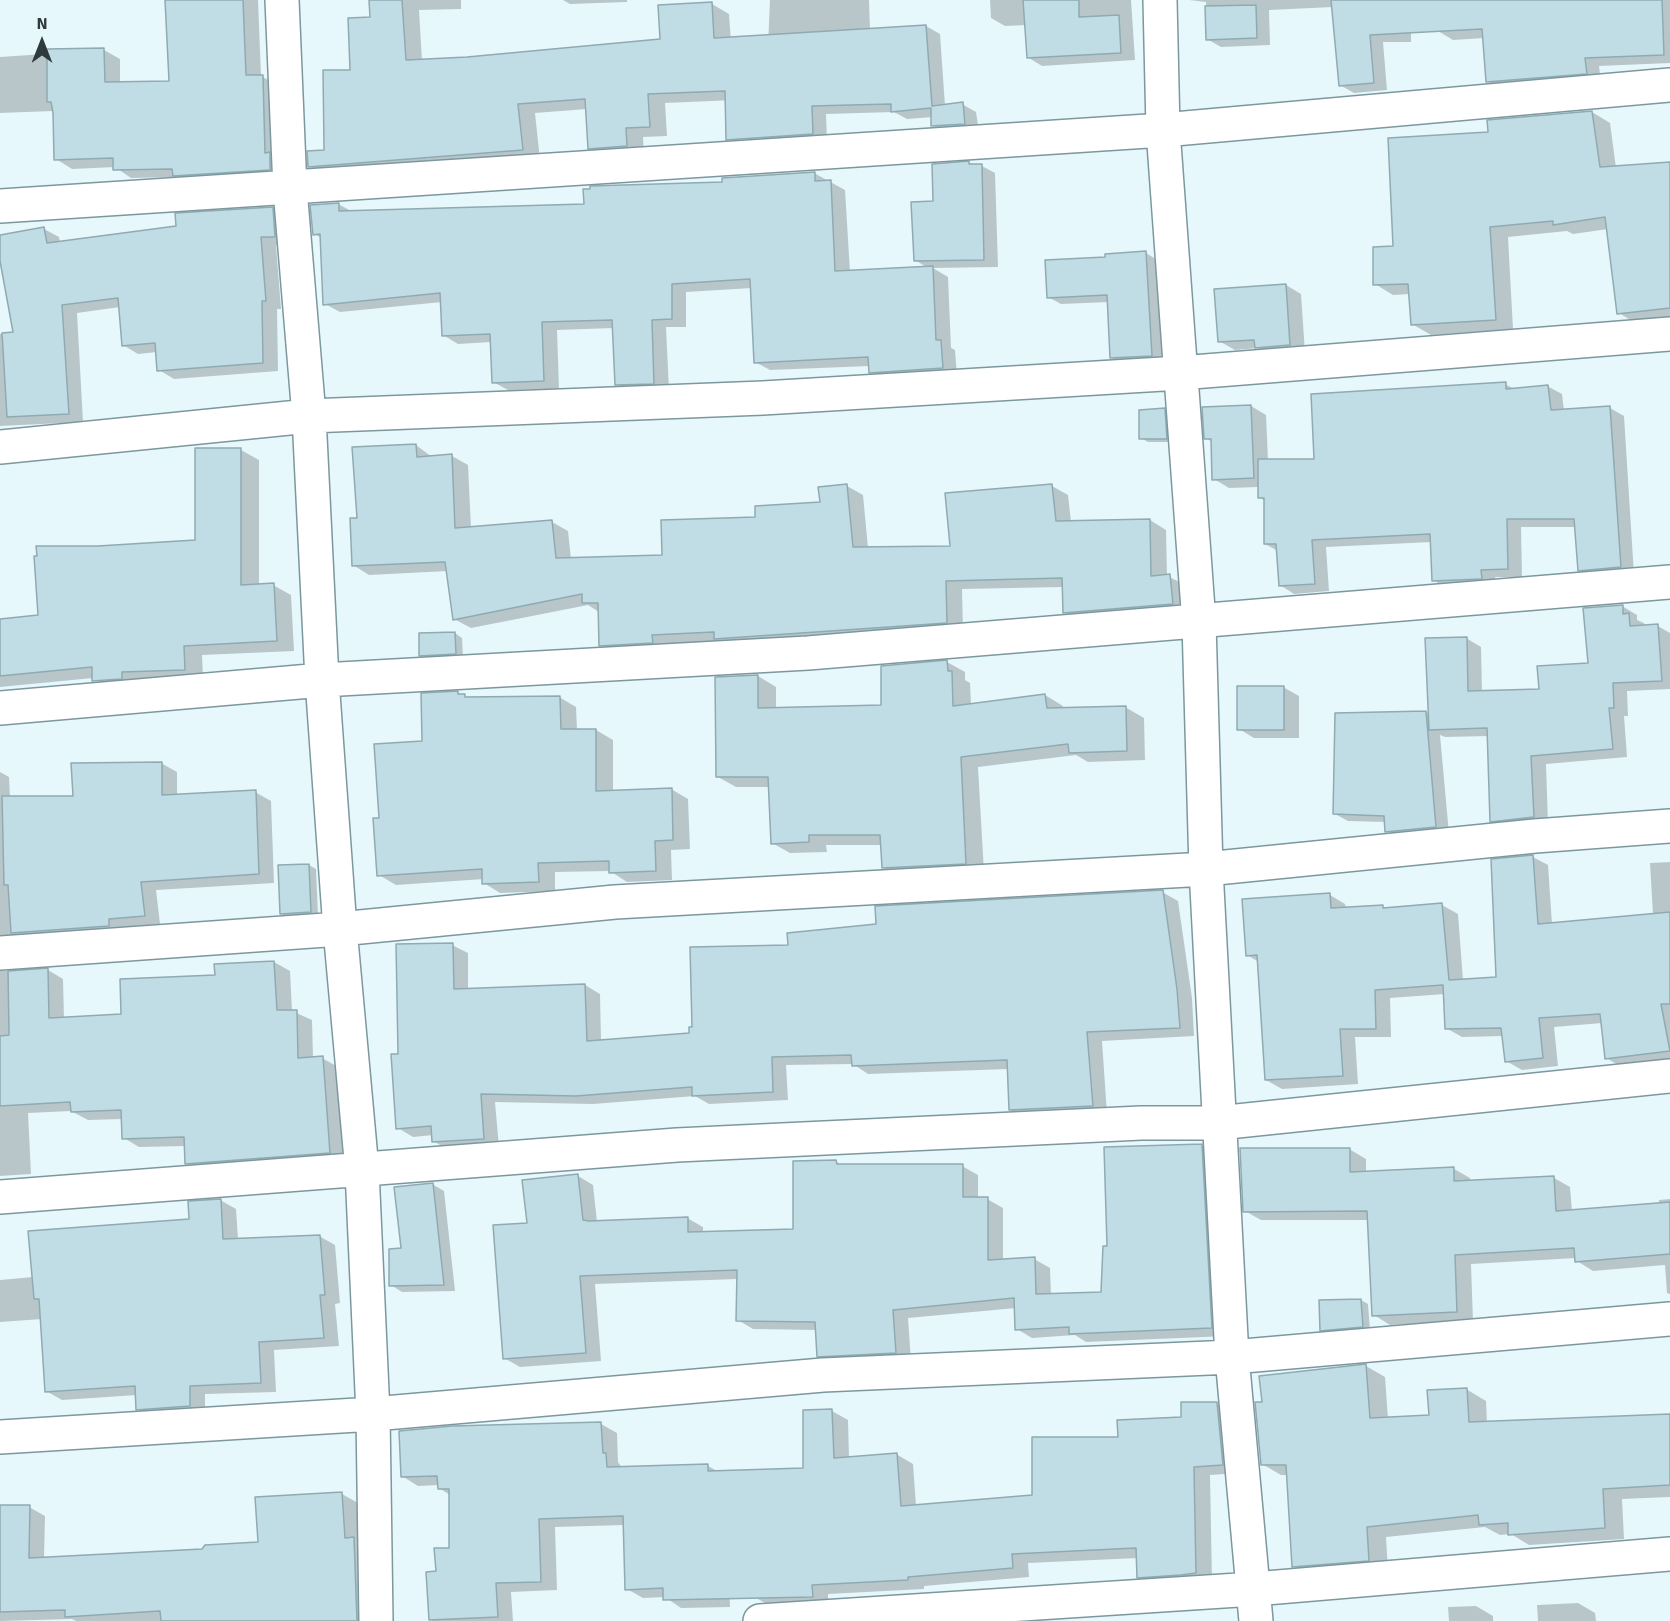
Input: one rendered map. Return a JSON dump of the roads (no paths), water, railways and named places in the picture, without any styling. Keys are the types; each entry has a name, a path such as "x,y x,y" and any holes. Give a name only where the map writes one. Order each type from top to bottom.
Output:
{"street":[{"path":"282,0 290,189 309,416 322,680 340,929 362,1170 373,1414 376,1621"},
{"path":"1160,0 1163,130 1199,622 1206,869 1218,1123 1232,1357 1256,1621"},
{"path":"0,206 290,189 1163,130 1670,84"},
{"path":"0,447 309,416 763,398 1180,373 1670,334"},
{"path":"0,708 322,680 808,653 1670,582"},
{"path":"0,953 340,929 615,902 1206,869 1535,836 1670,826"},
{"path":"0,1197 677,1145 1129,1124 1218,1123 1670,1076"},
{"path":"0,1437 373,1414 823,1375 1232,1357 1670,1319"},
{"path":"760,1621 1254,1589 1670,1554"}]}
